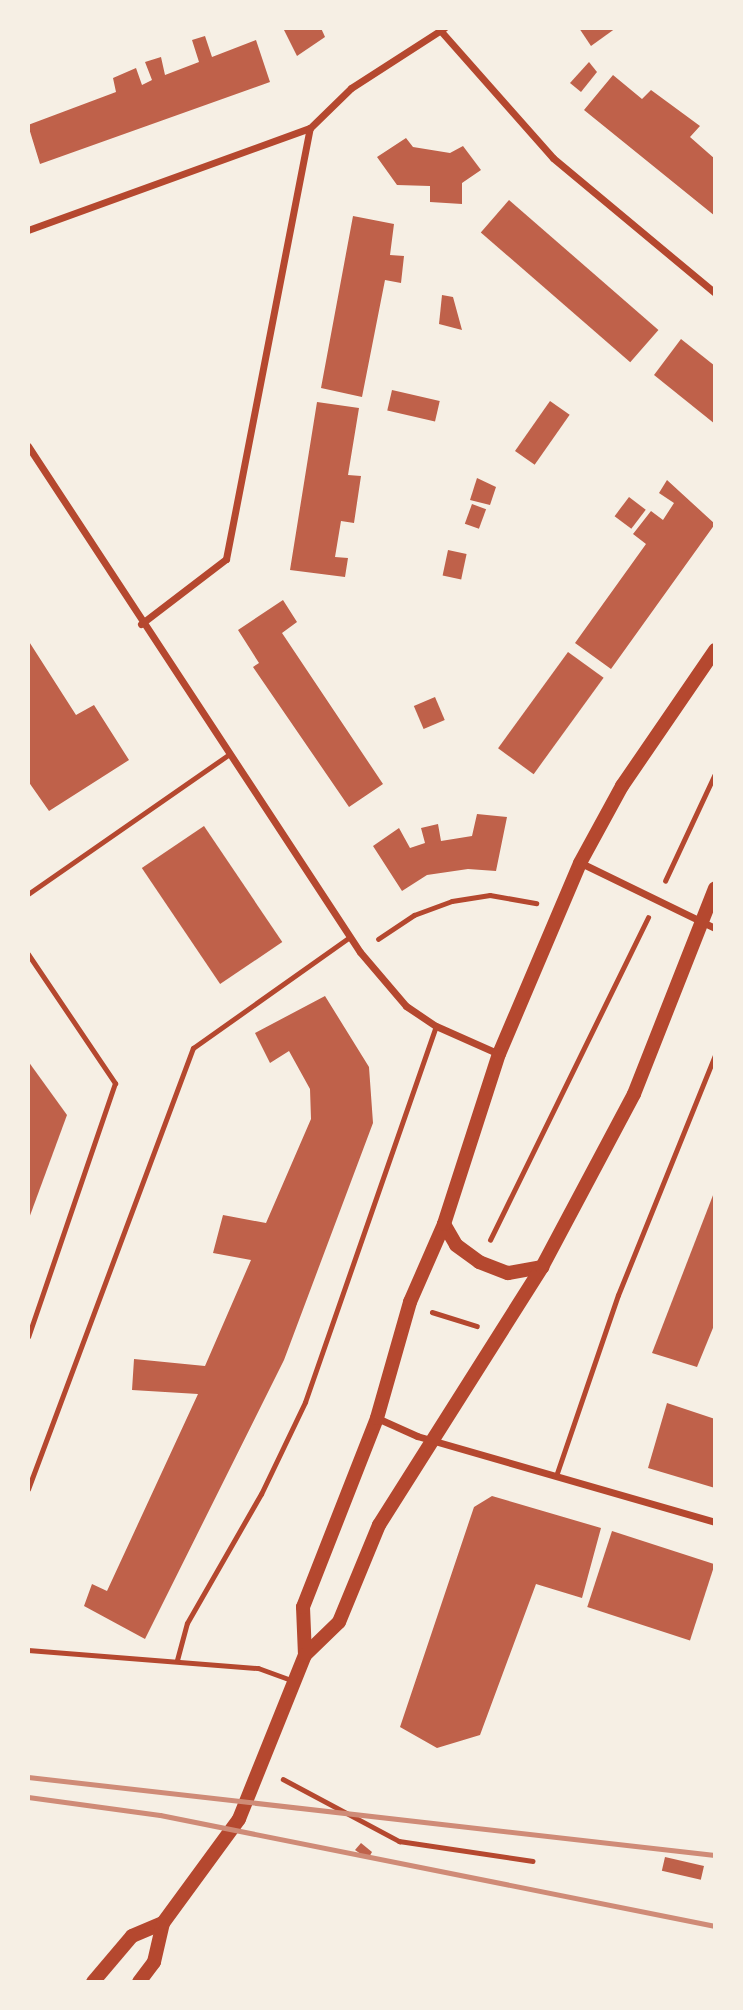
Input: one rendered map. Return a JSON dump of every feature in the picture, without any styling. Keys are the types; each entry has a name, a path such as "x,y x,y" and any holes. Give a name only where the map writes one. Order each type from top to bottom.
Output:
{"main road":[{"path":"305,1655 303,1607 377,1418 410,1302 444,1224 499,1054 580,863 622,786 715,650"},
{"path":"139,1982 154,1962 163,1923 239,1819 305,1655 339,1622 379,1525 542,1267 634,1094 715,888"},
{"path":"444,1224 456,1245 479,1262 508,1273 542,1267"},
{"path":"93,1982 132,1936 163,1923"}],"street":[{"path":"28,230 310,128 351,88 441,29 553,158 715,293"},
{"path":"141,624 226,559 310,128"},
{"path":"28,446 141,624 360,952 406,1006 436,1026 499,1054"},
{"path":"580,863 715,928"},
{"path":"377,1418 431,1439 715,1522"}],"lane":[{"path":"28,894 228,755"},
{"path":"28,1489 193,1048 350,937"},
{"path":"28,954 115,1083 28,1336"},
{"path":"177,1660 187,1623 261,1494 305,1402 436,1026"},
{"path":"557,1474 618,1295 715,1055"},
{"path":"28,1650 258,1668 294,1681"}],"path":[{"path":"479,1262 656,901 715,774"},
{"path":"360,952 414,915 452,901 507,895 559,909"},
{"path":"431,1312 479,1326"},
{"path":"262,1766 399,1841 533,1861"}],"building":[{"path":"283,28 321,28 325,37 297,56"},
{"path":"579,28 616,28 591,46"},
{"path":"205,36 212,57 256,40 270,82 40,164 28,125 116,92 113,78 136,68 142,85 152,80 145,62 161,57 165,75 199,62 192,40"},
{"path":"589,62 597,72 581,92 570,83"},
{"path":"613,75 642,99 651,90 700,126 690,137 715,159 715,216 584,110"},
{"path":"406,138 413,147 450,153 463,146 481,170 462,183 462,204 430,202 430,186 397,185 377,157"},
{"path":"509,200 658,330 630,362 481,232"},
{"path":"353,216 394,224 390,255 404,256 401,283 385,280 362,397 321,388"},
{"path":"442,295 453,297 462,330 439,324"},
{"path":"681,339 715,366 715,424 654,375"},
{"path":"392,390 440,401 435,421 387,410"},
{"path":"550,401 570,415 535,465 515,451"},
{"path":"317,402 359,408 348,475 361,476 354,523 341,521 335,557 348,558 345,577 290,570"},
{"path":"477,478 496,487 490,505 470,500"},
{"path":"667,480 715,524 611,669 575,643 646,544 633,534 651,511 663,520 674,503 659,493"},
{"path":"629,497 646,510 631,529 615,516"},
{"path":"472,504 486,509 479,529 465,524"},
{"path":"448,550 467,554 461,579 443,575"},
{"path":"283,600 297,622 282,633 383,784 349,807 253,667 259,663 238,630"},
{"path":"28,640 76,715 94,705 129,760 49,811 28,781"},
{"path":"568,652 604,678 534,774 498,748"},
{"path":"435,697 445,720 424,729 414,706"},
{"path":"477,814 507,817 496,871 468,869 427,875 402,891 373,846 399,828 410,848 425,843 421,828 438,824 441,841 472,836"},
{"path":"204,826 282,942 220,984 142,868"},
{"path":"325,996 369,1067 373,1123 284,1360 145,1639 84,1606 92,1584 107,1591 198,1394 132,1390 134,1359 205,1366 251,1260 213,1253 223,1215 266,1223 311,1119 310,1089 289,1051 270,1063 255,1033"},
{"path":"28,1061 67,1115 28,1221"},
{"path":"715,1190 715,1323 697,1367 652,1353"},
{"path":"667,1403 715,1419 715,1488 648,1468"},
{"path":"492,1496 601,1528 582,1598 536,1584 480,1735 437,1748 400,1727 474,1507"},
{"path":"612,1531 715,1564 690,1640 587,1607"},
{"path":"361,1843 372,1852 368,1859 355,1850"},
{"path":"665,1857 704,1866 701,1880 662,1871"}],"railway":[{"path":"28,1777 715,1855"},
{"path":"28,1797 160,1815 715,1926"}]}
